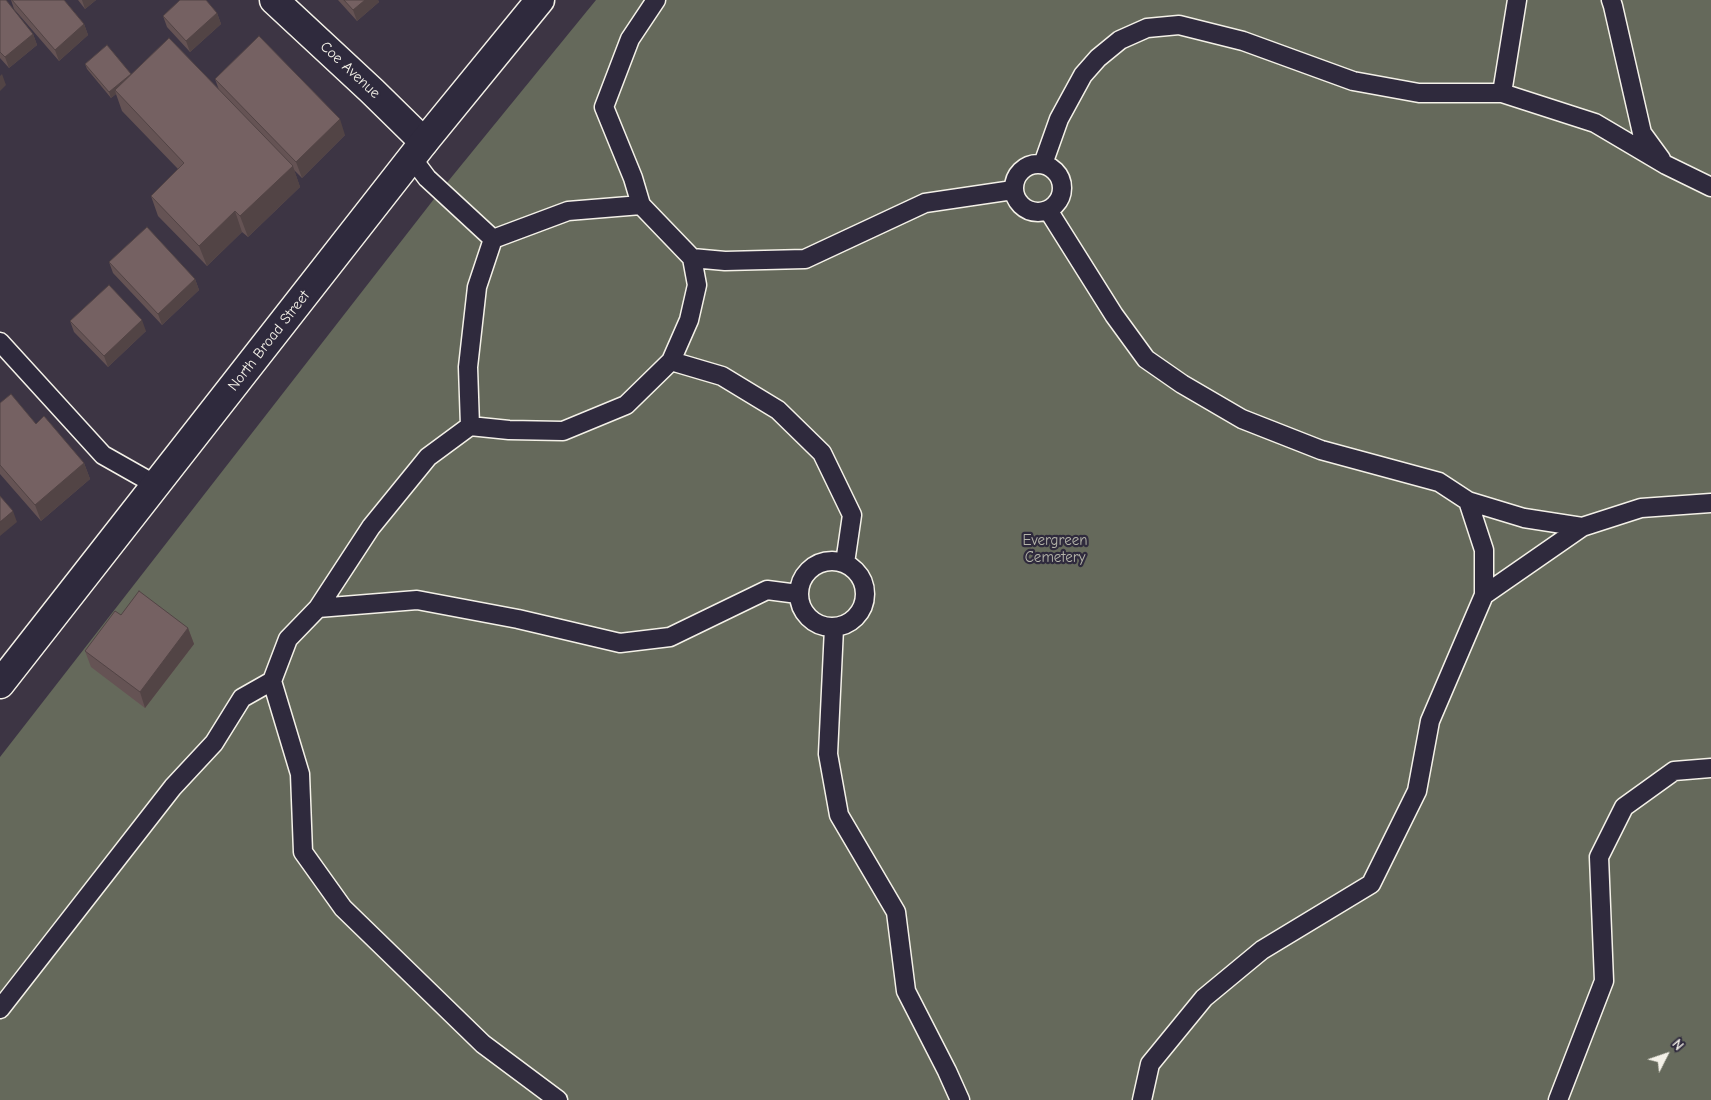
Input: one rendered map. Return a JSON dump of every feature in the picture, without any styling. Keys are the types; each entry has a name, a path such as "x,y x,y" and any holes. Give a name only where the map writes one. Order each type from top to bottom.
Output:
{"main road":[{"name":"Coe Avenue","path":"274,0 372,91 418,150"},
{"name":"North Broad Street","path":"3,672 156,485 418,150 540,0"}],"lane":[{"path":"558,1100 483,1044 350,915 303,852 300,774 272,681 288,639 318,608 371,527 428,457 470,426 509,430 563,431 626,405 670,361 689,320 697,285 692,258 641,205 633,178 604,107 630,39 656,0"},
{"path":"1502,93 1517,0"},
{"path":"1611,0 1614,6 1642,133 1666,166"},
{"path":"1043,164 1059,119 1083,75 1098,58 1120,40 1147,28 1179,26 1242,41 1353,82 1419,92 1502,93 1595,123 1666,166 1711,187"},
{"path":"418,150 427,178 493,239"},
{"path":"1030,164 1043,164 1060,176 1062,192 1055,206 1040,213 1026,209 1019,204 1013,190 1017,174 1023,168 1030,164"},
{"path":"692,258 725,261 805,259 925,202 1013,190"},
{"path":"493,239 568,211 641,205"},
{"path":"1048,210 1114,315 1146,359 1182,384 1242,419 1321,450 1439,482 1468,501 1524,518 1582,527"},
{"path":"470,426 468,366 477,286 493,239"},
{"path":"0,342 103,455 156,485"},
{"path":"670,361 722,376 778,410 822,453 852,514 846,563"},
{"path":"1142,1100 1150,1064 1204,998 1262,950 1372,884 1417,792 1430,721 1484,595 1484,550 1468,501"},
{"path":"1484,595 1582,527 1641,508 1711,503"},
{"path":"829,561 846,563 855,569 862,578 865,600 862,611 845,626 823,627 813,622 800,605 798,594 800,583 805,573 813,566 829,561"},
{"path":"318,608 417,600 518,619 620,643 670,637 767,590 798,594"},
{"path":"834,628 828,754 839,815 896,912 906,991 947,1070 960,1100"},
{"path":"0,1010 173,788 214,743 242,698 272,681"},
{"path":"1558,1100 1604,981 1599,857 1624,807 1674,771 1711,768"}],"green space":[{"name":"Evergreen Cemetery","path":"596,0 1711,0 1711,1100 0,1100 0,757 441,190"}],"building":[{"path":"0,0 6,0 33,34 5,57 0,52"},
{"path":"12,0 64,0 84,24 55,50"},
{"path":"180,0 206,0 217,13 186,41 163,16"},
{"path":"344,0 365,0 353,10"},
{"path":"259,36 340,119 296,162 215,79"},
{"path":"169,38 293,166 240,216 235,211 199,246 151,196 184,163 115,90"},
{"path":"107,45 131,74 109,92 85,64"},
{"path":"147,227 195,279 158,314 109,262"},
{"path":"109,285 142,320 104,356 70,321"},
{"path":"11,394 36,424 44,416 84,463 35,505 0,465 0,403"},
{"path":"0,496 13,511 0,522"},
{"path":"139,591 188,628 140,692 85,651 115,611 121,615"}]}
